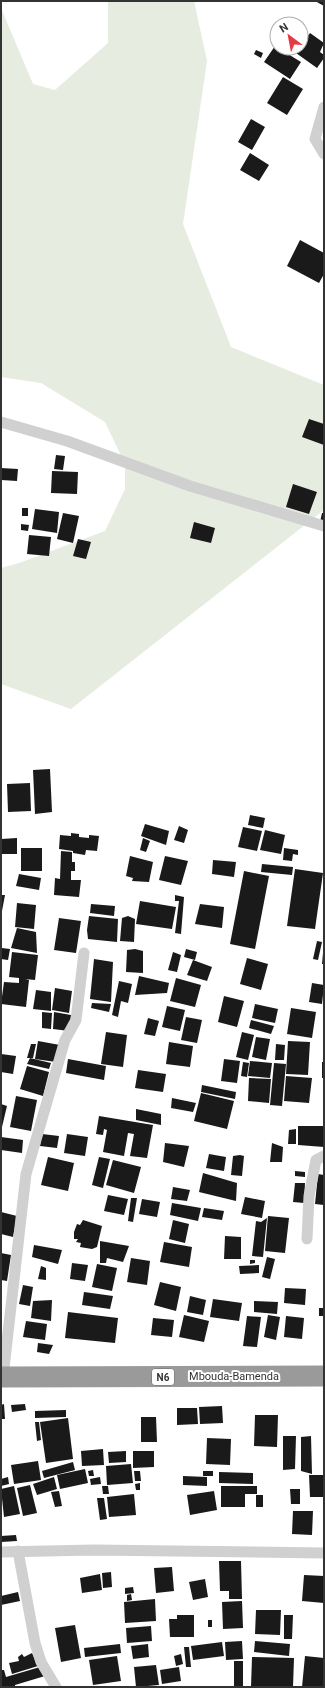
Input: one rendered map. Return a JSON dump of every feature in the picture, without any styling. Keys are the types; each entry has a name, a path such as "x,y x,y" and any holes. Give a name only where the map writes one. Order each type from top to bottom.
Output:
{"highway":[{"name":"Mbouda-Bamenda","path":"2,1377 324,1376"}],"street":[{"path":"324,107 315,140 324,154"},
{"path":"1,422 67,441 190,486 324,526"},
{"path":"2,1377 26,1174 65,1040 76,1020 84,953"},
{"path":"306,1239 309,1196 316,1160 324,1156"},
{"path":"1,1552 94,1550 324,1552"},
{"path":"18,1551 35,1643 41,1662 56,1687"}],"shaded area":[{"path":"108,1 194,1 207,61 183,224 231,347 324,385 324,510 71,709 1,684 1,568 19,563 105,531 125,489 125,464 105,422 41,383 1,377 1,8 33,84 55,90 108,43"}],"building":[{"path":"315,1 324,1 324,6"},
{"path":"310,33 324,43 320,52 324,55 324,58 317,68 300,56 309,56"},
{"path":"256,50 263,53 261,58 254,54"},
{"path":"269,55 269,56 291,56 301,62 290,79 264,62"},
{"path":"283,77 303,89 287,115 267,103"},
{"path":"251,119 265,127 252,150 238,142"},
{"path":"250,153 269,165 259,181 240,170"},
{"path":"300,240 324,253 324,274 319,283 287,266"},
{"path":"309,419 324,424 324,445 302,437"},
{"path":"56,455 65,456 63,470 54,469"},
{"path":"1,468 18,469 17,481 1,480"},
{"path":"52,471 78,472 77,494 51,493"},
{"path":"293,484 317,492 309,514 286,507"},
{"path":"22,508 28,508 28,516 22,516"},
{"path":"35,509 59,512 57,533 32,529"},
{"path":"63,513 79,516 73,543 57,539"},
{"path":"322,513 324,513 324,522 320,522"},
{"path":"194,522 215,528 211,543 190,538"},
{"path":"21,524 29,525 28,531 21,530"},
{"path":"29,535 51,537 49,556 27,554"},
{"path":"78,539 91,542 86,559 73,556"},
{"path":"50,769 52,812 35,814 33,770"},
{"path":"30,783 31,811 8,812 7,784"},
{"path":"250,815 265,818 263,828 248,825"},
{"path":"145,824 169,831 166,845 141,836"},
{"path":"179,826 188,830 184,843 174,840"},
{"path":"243,827 262,831 257,851 238,847"},
{"path":"265,830 285,835 281,854 260,850"},
{"path":"71,833 79,834 79,837 89,838 89,835 99,836 97,851 86,850 85,855 59,849 60,835 71,836"},
{"path":"17,838 17,854 1,854 1,839"},
{"path":"143,838 150,841 146,852 140,850"},
{"path":"21,848 42,848 42,871 21,871"},
{"path":"284,848 298,850 298,855 293,854 292,861 283,860"},
{"path":"61,851 72,852 72,862 75,862 75,871 71,871 71,880 81,880 79,897 54,895 55,878 60,879"},
{"path":"130,856 153,862 149,882 132,881 133,878 126,876"},
{"path":"165,856 188,861 181,885 159,880"},
{"path":"213,860 236,862 234,877 212,874"},
{"path":"262,864 293,867 292,875 261,872"},
{"path":"295,869 323,873 315,929 287,926"},
{"path":"244,871 269,876 255,949 230,944"},
{"path":"19,874 41,878 39,890 16,886"},
{"path":"1,895 5,895 2,911 1,911"},
{"path":"175,895 184,897 181,934 175,933 179,901 175,901"},
{"path":"140,901 176,907 172,929 136,924"},
{"path":"17,903 36,905 34,929 15,927"},
{"path":"91,904 115,906 114,916 90,913"},
{"path":"200,904 224,907 222,928 195,924"},
{"path":"89,916 118,919 117,942 88,939 87,930"},
{"path":"128,916 135,919 134,942 120,941 122,918"},
{"path":"59,918 81,921 76,953 54,950"},
{"path":"17,928 36,932 37,953 11,948"},
{"path":"317,941 322,942 318,960 313,959"},
{"path":"2,948 10,949 8,960 1,959"},
{"path":"135,949 143,951 143,973 126,972 127,950"},
{"path":"186,949 197,952 195,960 184,957"},
{"path":"12,952 38,955 35,980 25,979 29,980 26,1007 1,1004 4,982 19,983 19,978 9,977"},
{"path":"173,952 181,955 177,972 168,970"},
{"path":"323,953 324,964 322,964"},
{"path":"247,958 268,964 261,990 240,984"},
{"path":"94,959 113,962 111,1002 90,999"},
{"path":"193,960 212,967 207,981 187,975"},
{"path":"139,976 169,983 167,993 135,995"},
{"path":"176,978 201,985 195,1007 170,1001"},
{"path":"119,981 132,984 128,1003 121,1001 118,1017 112,1015"},
{"path":"312,983 324,985 322,1004 309,1002"},
{"path":"55,988 72,991 69,1013 52,1010"},
{"path":"36,990 51,992 51,1011 33,1009"},
{"path":"224,996 244,1001 237,1027 218,1022"},
{"path":"92,1003 111,1004 109,1012 91,1008"},
{"path":"255,1004 278,1009 275,1023 252,1018"},
{"path":"167,1006 185,1010 180,1031 162,1027"},
{"path":"291,1008 316,1012 312,1038 287,1034"},
{"path":"42,1012 52,1013 51,1029 42,1028"},
{"path":"54,1012 71,1015 69,1031 53,1029"},
{"path":"186,1017 202,1020 197,1043 181,1040"},
{"path":"148,1018 159,1021 155,1036 144,1034"},
{"path":"251,1020 274,1026 271,1034 249,1028"},
{"path":"106,1032 127,1035 123,1067 101,1064"},
{"path":"242,1032 254,1035 248,1060 236,1057"},
{"path":"256,1037 270,1039 266,1060 252,1057"},
{"path":"38,1041 60,1045 56,1062 35,1059"},
{"path":"288,1041 310,1042 308,1075 286,1074"},
{"path":"169,1042 193,1046 190,1067 166,1064"},
{"path":"31,1044 36,1044 33,1058 27,1058"},
{"path":"276,1044 285,1045 284,1060 275,1060"},
{"path":"1,1054 16,1056 13,1074 1,1072"},
{"path":"30,1058 51,1063 49,1069 27,1064"},
{"path":"68,1059 106,1066 104,1080 66,1073"},
{"path":"224,1059 240,1061 237,1083 221,1081"},
{"path":"250,1061 272,1063 270,1078 248,1076"},
{"path":"243,1062 249,1063 247,1077 241,1076"},
{"path":"322,1062 324,1062 324,1078 322,1078"},
{"path":"274,1063 286,1064 282,1106 270,1105"},
{"path":"27,1066 49,1072 43,1096 20,1089"},
{"path":"138,1070 166,1074 163,1092 135,1088"},
{"path":"286,1076 312,1078 309,1103 284,1101"},
{"path":"249,1078 271,1079 269,1103 248,1101"},
{"path":"202,1085 236,1092 235,1099 201,1092"},
{"path":"201,1093 234,1101 227,1129 194,1121"},
{"path":"16,1096 37,1100 31,1131 10,1127"},
{"path":"172,1098 196,1103 193,1112 171,1108"},
{"path":"1,1104 7,1106 2,1127 1,1127"},
{"path":"136,1109 161,1114 161,1125 136,1120"},
{"path":"99,1116 153,1125 147,1158 130,1156 134,1134 128,1133 124,1156 103,1152 107,1130 104,1129 103,1135 96,1134"},
{"path":"298,1126 323,1126 324,1147 298,1145"},
{"path":"296,1129 296,1144 288,1144 289,1130"},
{"path":"42,1134 59,1136 57,1148 40,1146"},
{"path":"67,1134 88,1137 85,1156 64,1153"},
{"path":"1,1137 23,1140 22,1153 1,1150"},
{"path":"165,1143 189,1146 184,1167 163,1162"},
{"path":"272,1143 283,1147 282,1162 270,1162"},
{"path":"209,1154 226,1157 224,1171 206,1168"},
{"path":"233,1156 244,1156 242,1176 231,1175"},
{"path":"48,1157 74,1163 68,1191 41,1185"},
{"path":"99,1157 110,1159 103,1188 92,1185"},
{"path":"113,1160 141,1167 134,1193 106,1185"},
{"path":"295,1171 305,1172 305,1177 295,1176"},
{"path":"203,1173 237,1183 236,1201 199,1192"},
{"path":"318,1174 324,1175 324,1205 315,1204"},
{"path":"295,1183 305,1183 304,1203 293,1202"},
{"path":"173,1187 190,1190 187,1201 171,1199"},
{"path":"108,1195 128,1199 124,1215 104,1211"},
{"path":"245,1197 265,1201 262,1218 241,1214"},
{"path":"131,1198 137,1198 133,1222 128,1221"},
{"path":"142,1199 160,1202 157,1217 139,1214"},
{"path":"172,1203 201,1208 198,1221 170,1215"},
{"path":"204,1208 224,1211 222,1220 202,1217"},
{"path":"1,1212 17,1216 13,1237 1,1234"},
{"path":"268,1216 289,1218 285,1253 265,1251"},
{"path":"267,1218 263,1257 252,1256 256,1221 261,1222"},
{"path":"83,1220 102,1226 97,1247 92,1249 80,1247 81,1243 76,1242 78,1239 74,1239 74,1232 77,1224 80,1225"},
{"path":"173,1220 189,1224 185,1243 169,1239"},
{"path":"225,1236 241,1237 241,1259 224,1259"},
{"path":"100,1241 129,1246 123,1262 107,1258 106,1263 100,1263"},
{"path":"164,1242 192,1247 189,1267 160,1262"},
{"path":"34,1245 62,1250 58,1264 32,1257"},
{"path":"1,1253 11,1255 7,1281 1,1280"},
{"path":"267,1257 275,1259 270,1279 262,1277"},
{"path":"131,1258 150,1261 147,1285 127,1282"},
{"path":"250,1260 255,1260 255,1263 250,1264"},
{"path":"72,1263 88,1265 85,1281 70,1279"},
{"path":"97,1264 117,1268 112,1291 92,1287"},
{"path":"259,1265 259,1273 240,1274 239,1266"},
{"path":"41,1266 46,1268 46,1280 38,1279"},
{"path":"160,1282 181,1287 176,1311 154,1305"},
{"path":"23,1285 33,1287 30,1306 19,1304"},
{"path":"285,1288 306,1289 305,1305 284,1303"},
{"path":"84,1292 113,1296 110,1309 82,1305"},
{"path":"190,1296 206,1300 203,1315 187,1312"},
{"path":"213,1299 242,1303 239,1321 210,1317"},
{"path":"52,1300 51,1321 31,1318 33,1301"},
{"path":"254,1301 278,1302 277,1314 254,1312"},
{"path":"319,1308 324,1308 324,1316 319,1316"},
{"path":"68,1312 118,1318 115,1343 65,1338"},
{"path":"184,1315 209,1321 204,1342 179,1337"},
{"path":"268,1315 280,1317 276,1340 264,1337"},
{"path":"247,1316 261,1317 257,1347 243,1346"},
{"path":"286,1316 304,1318 302,1339 284,1337"},
{"path":"153,1318 174,1320 172,1337 151,1335"},
{"path":"26,1321 47,1324 45,1340 23,1337"},
{"path":"38,1343 53,1345 49,1354 37,1352"},
{"path":"4,1404 5,1419 1,1419 1,1405"},
{"path":"25,1404 26,1410 12,1412 11,1405"},
{"path":"222,1406 223,1423 200,1424 199,1407"},
{"path":"177,1408 197,1408 198,1424 177,1425"},
{"path":"66,1410 66,1417 35,1418 35,1411"},
{"path":"255,1415 278,1415 277,1447 254,1446"},
{"path":"141,1417 156,1417 157,1442 141,1442"},
{"path":"68,1418 73,1459 46,1463 40,1422"},
{"path":"35,1422 39,1422 41,1440 37,1441"},
{"path":"283,1436 296,1436 295,1469 283,1470"},
{"path":"311,1436 312,1474 301,1471 301,1437"},
{"path":"207,1438 231,1439 230,1465 206,1464"},
{"path":"103,1449 104,1465 82,1466 81,1451"},
{"path":"126,1451 126,1462 109,1463 108,1452"},
{"path":"133,1451 154,1451 154,1467 133,1468"},
{"path":"38,1461 41,1480 14,1484 11,1465"},
{"path":"73,1462 75,1470 44,1478 42,1471"},
{"path":"131,1464 133,1483 107,1485 106,1466"},
{"path":"85,1469 88,1483 60,1489 57,1475"},
{"path":"93,1470 94,1476 89,1476 88,1471"},
{"path":"134,1471 140,1471 141,1481 135,1481"},
{"path":"203,1471 213,1471 213,1476 203,1476"},
{"path":"219,1472 253,1473 253,1484 219,1483"},
{"path":"309,1475 324,1475 324,1497 310,1497"},
{"path":"183,1476 207,1477 207,1486 183,1485"},
{"path":"8,1477 9,1484 1,1486 1,1479"},
{"path":"54,1477 57,1489 37,1495 33,1484"},
{"path":"100,1477 101,1484 91,1485 90,1479"},
{"path":"140,1483 140,1490 136,1490 135,1484"},
{"path":"30,1485 37,1513 23,1516 17,1488"},
{"path":"14,1486 20,1514 4,1517 1,1489"},
{"path":"102,1486 108,1486 109,1494 103,1494"},
{"path":"221,1486 257,1486 257,1494 245,1494 245,1507 221,1507"},
{"path":"290,1489 300,1489 300,1504 291,1504"},
{"path":"59,1491 62,1506 55,1507 51,1492"},
{"path":"214,1491 217,1510 190,1515 187,1495"},
{"path":"134,1494 136,1515 109,1517 107,1497"},
{"path":"256,1495 263,1495 263,1507 256,1507"},
{"path":"97,1498 104,1498 107,1519 100,1520"},
{"path":"293,1511 313,1511 312,1535 292,1534"},
{"path":"16,1535 17,1541 1,1542 1,1536"},
{"path":"219,1561 241,1561 242,1599 229,1599 229,1591 220,1591"},
{"path":"172,1567 174,1591 156,1593 154,1568"},
{"path":"111,1572 112,1587 103,1588 102,1573"},
{"path":"100,1574 102,1590 82,1593 80,1578"},
{"path":"304,1575 324,1576 324,1603 302,1601"},
{"path":"205,1579 208,1597 193,1600 189,1582"},
{"path":"133,1587 134,1593 125,1594 125,1588"},
{"path":"18,1592 20,1601 1,1605 1,1596"},
{"path":"131,1594 132,1600 127,1601 127,1595"},
{"path":"155,1599 156,1621 125,1623 124,1602"},
{"path":"242,1601 243,1628 223,1629 222,1602"},
{"path":"256,1610 281,1610 280,1635 255,1634"},
{"path":"177,1615 194,1615 194,1637 170,1637 169,1619 177,1619"},
{"path":"284,1615 293,1615 292,1639 284,1639"},
{"path":"208,1620 212,1620 212,1627 208,1627"},
{"path":"75,1625 81,1658 61,1662 55,1628"},
{"path":"151,1626 152,1641 127,1643 126,1628"},
{"path":"242,1641 243,1659 226,1660 225,1642"},
{"path":"255,1641 290,1644 289,1656 254,1652"},
{"path":"222,1642 224,1656 193,1660 191,1646"},
{"path":"120,1644 121,1653 85,1657 84,1648"},
{"path":"148,1644 149,1657 133,1659 131,1646"},
{"path":"184,1647 189,1647 191,1667 186,1667"},
{"path":"32,1653 38,1666 12,1674 9,1663 19,1661 18,1657 22,1654 24,1657"},
{"path":"181,1654 183,1664 176,1666 174,1656"},
{"path":"117,1656 121,1681 93,1685 89,1660"},
{"path":"305,1656 324,1658 324,1687 302,1687"},
{"path":"252,1657 294,1658 293,1687 251,1687"},
{"path":"234,1661 243,1661 243,1687 234,1687"},
{"path":"156,1665 159,1685 136,1687 134,1667"},
{"path":"40,1667 45,1676 15,1685 15,1687 1,1687 1,1670 4,1670 6,1677"},
{"path":"179,1667 181,1681 162,1684 160,1670"}]}
